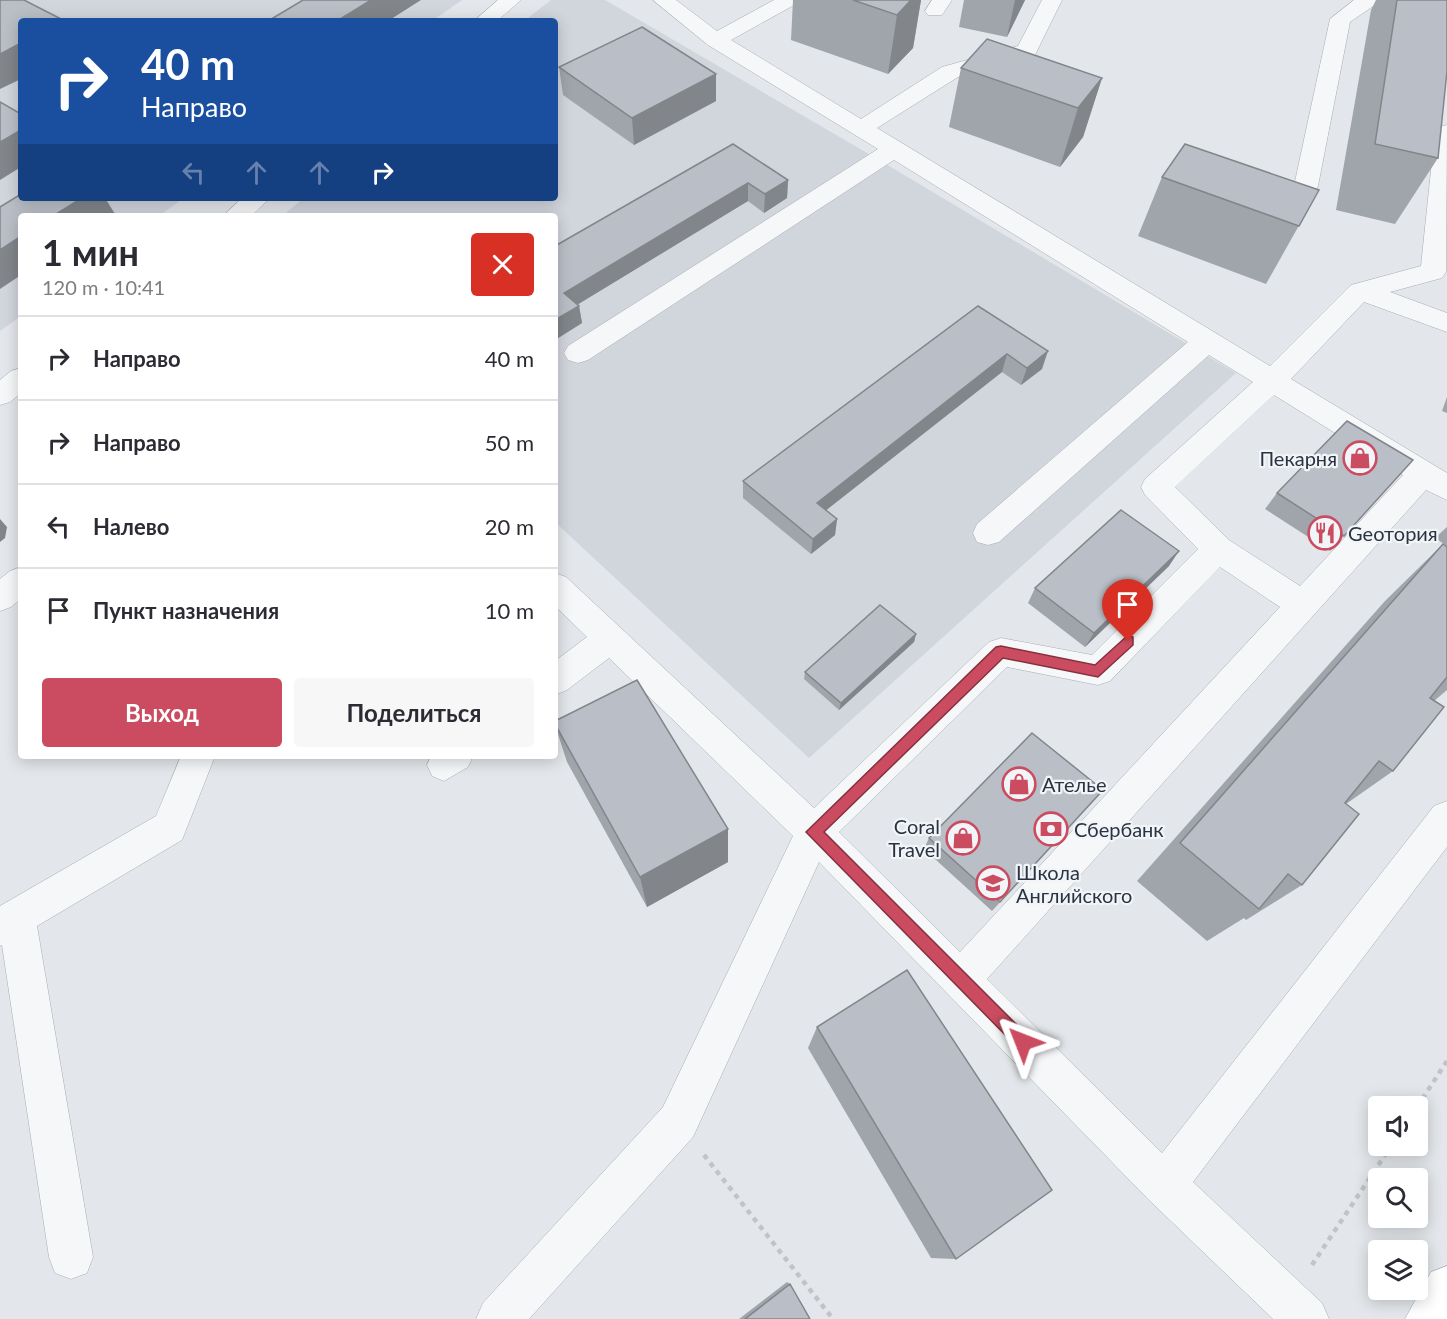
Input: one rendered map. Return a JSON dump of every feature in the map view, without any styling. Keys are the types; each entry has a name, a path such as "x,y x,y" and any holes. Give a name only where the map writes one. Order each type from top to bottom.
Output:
{"main road":[{"path":"1428,1319 1447,1288"}],"street":[{"path":"488,18 511,0"},
{"path":"663,0 716,40 1435,480 1302,606 961,979"},
{"path":"716,40 789,0"},
{"path":"860,129 950,72 1027,50 1052,0"},
{"path":"1306,186 1340,19 1365,2 1372,0"},
{"path":"950,72 981,83"},
{"path":"1302,606 1218,549 1156,487 1272,381 1360,291 1433,272 1447,132"},
{"path":"578,353 893,150"},
{"path":"239,213 254,201"},
{"path":"1360,291 1447,323"},
{"path":"988,532 1207,341"},
{"path":"0,395 18,380"},
{"path":"499,1319 678,1122 814,832 1001,652 1098,671 1218,549"},
{"path":"0,598 18,583"},
{"path":"558,589 814,832 1164,1185 1297,1310"},
{"path":"558,678 609,639"},
{"path":"71,1257 9,923 169,828 197,759"},
{"path":"1164,1185 1447,818"}],"path":[{"path":"1424,1096 1447,1061"},
{"path":"678,1122 833,1319"},
{"path":"1297,1310 1385,1156"}],"shaded area":[{"path":"0,0 462,0 436,18 18,18 18,201 180,201 163,213 18,213 18,318 0,331"},
{"path":"551,0 605,0 1236,373 809,758 558,525 558,213 286,213 300,201 558,201 558,18 528,18"}],"building":[{"path":"0,0 24,0 59,18 18,18 18,45 0,54"},
{"path":"303,0 371,0 342,18 273,18"},
{"path":"853,0 911,0 897,15"},
{"path":"1397,0 1447,0 1447,71 1438,158 1375,144"},
{"path":"642,27 716,74 632,118 559,67"},
{"path":"987,39 1102,78 1078,108 961,68"},
{"path":"0,102 18,112 18,132 0,142"},
{"path":"733,144 788,180 765,194 748,183 564,293 579,306 558,318 558,244"},
{"path":"1185,144 1319,190 1299,226 1162,177"},
{"path":"18,196 18,201 77,201 58,213 18,213 18,238 0,250 0,207"},
{"path":"978,306 1048,351 1027,368 1007,354 817,503 837,519 813,539 743,481"},
{"path":"1347,421 1413,460 1344,536 1277,493"},
{"path":"1121,510 1179,551 1094,633 1035,588"},
{"path":"1443,544 1447,547 1447,677 1430,698 1444,707 1393,771 1379,761 1345,803 1359,814 1302,885 1288,874 1259,909 1180,843"},
{"path":"880,605 916,634 841,703 805,672"},
{"path":"637,680 728,829 640,877 558,729 558,720"},
{"path":"1032,733 1103,790 1000,902 929,838"},
{"path":"907,970 1052,1190 956,1259 817,1027"},
{"path":"790,1284 810,1319 745,1319"}],"place":[{"name":"Пекарня","path":"1360,458"},
{"name":"Gеотория","path":"1325,533"},
{"name":"Ателье","path":"1019,784"},
{"name":"Сбербанк","path":"1051,829"},
{"name":"Coral Travel","path":"963,838"},
{"name":"Школа Английского","path":"993,883"}],"route":[{"path":"1023,1042 814,832 1001,652 1098,671 1128,641"}]}
